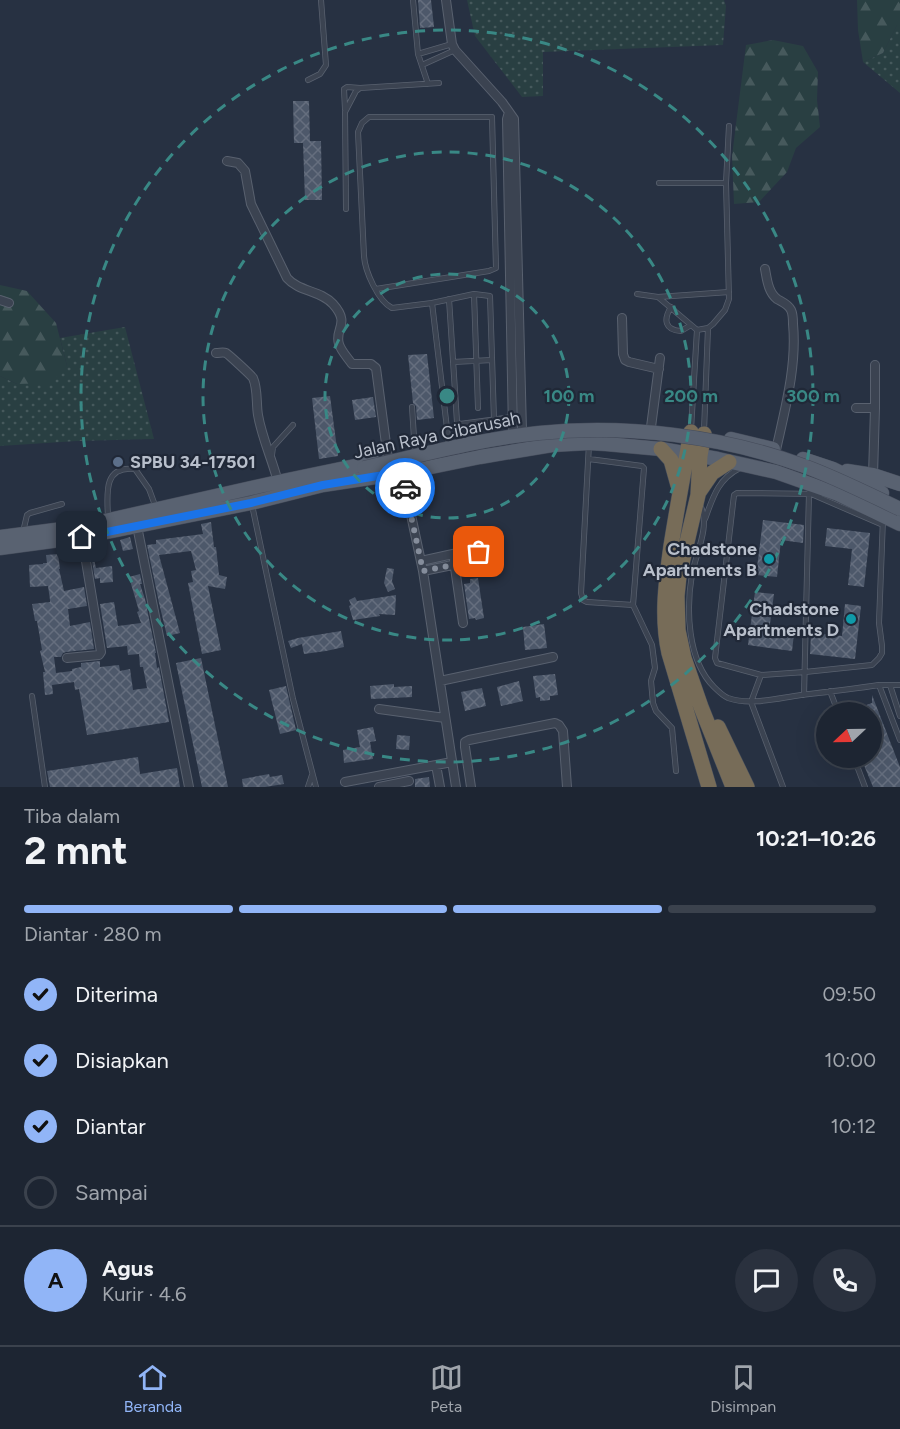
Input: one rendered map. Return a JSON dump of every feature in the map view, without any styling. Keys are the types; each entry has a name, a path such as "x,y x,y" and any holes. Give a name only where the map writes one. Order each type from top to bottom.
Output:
{"highway":[{"path":"692,432 680,491 665,596 664,620 665,636 709,787"},
{"path":"661,449 670,460 680,491"},
{"path":"689,454 697,497"},
{"path":"731,462 712,473 697,497 679,576 677,596 678,630 684,658 733,787"},
{"path":"696,691 717,725 747,787"}],"main road":[{"name":"Jalan Raya Cibarusah","path":"0,537 108,521 292,478 518,431 598,425 651,427 749,442 833,469 900,502"},
{"name":"Jalan Raya Cibarusah","path":"323,485 365,470 505,437 539,433 620,430 672,435 762,452 814,470 900,509"},
{"name":"Jalan Raya Cibarusah","path":"292,478 304,481 517,441 551,437 632,435 754,456 818,477 900,514"},
{"path":"723,437 717,441 714,453 731,462"},
{"name":"Jalan Raya Cibarusah","path":"0,548 82,537 251,503 323,485 552,444 589,443 661,449 776,472 837,494 883,520 900,524"},
{"path":"833,469 873,475 900,484"}],"street":[{"path":"446,0 454,47 501,102 510,117 518,431"},
{"path":"510,117 513,417 518,431"},
{"path":"227,161 237,163 245,171 251,204 287,278 292,284 327,298 340,313 342,320 339,343 351,364 371,364 376,368 388,459"},
{"path":"765,269 772,294 787,304 792,312 795,339 789,390 776,450"},
{"path":"0,300 9,303"},
{"path":"622,318 625,360 659,369"},
{"path":"216,353 226,353 252,377 260,423 278,482"},
{"path":"651,427 660,358"},
{"path":"873,475 875,365"},
{"path":"856,408 875,408"},
{"path":"402,472 423,571 456,787"},
{"path":"137,526 189,787"},
{"path":"67,658 99,656 101,652 82,537"},
{"path":"421,561 476,550 480,556 477,560 423,571"},
{"path":"453,554 463,623"},
{"path":"440,681 553,657"},
{"path":"380,709 445,718"},
{"path":"471,787 465,742 555,723 563,731 567,787"},
{"path":"345,782 365,783 407,771 452,762"},
{"path":"436,765 440,787"},
{"path":"379,787 410,784 407,771"}],"lane":[{"path":"308,80 321,74 326,65 321,0"},
{"path":"412,0 418,54 428,84"},
{"path":"418,54 454,47"},
{"path":"422,65 454,47"},
{"path":"346,209 344,89 439,82"},
{"path":"345,109 360,88"},
{"path":"494,420 491,297 474,294 432,303 392,308 387,305 367,273 364,262 358,132 362,123 369,117 510,117"},
{"path":"376,289 489,272 496,268 492,117"},
{"path":"692,432 708,328 725,310 729,299 726,183 729,126"},
{"path":"659,183 726,183"},
{"path":"638,294 658,297 729,292"},
{"path":"474,294 478,408"},
{"path":"658,297 697,330"},
{"path":"449,299 457,422 460,424 513,417"},
{"path":"432,303 449,445"},
{"path":"671,308 666,318 670,328 681,331 691,325"},
{"path":"697,330 708,328"},
{"path":"692,432 697,330"},
{"path":"453,362 492,360"},
{"path":"412,408 415,453"},
{"path":"272,458 273,447 293,426"},
{"path":"589,443 581,593 583,600 587,602 633,605"},
{"path":"588,459 642,466 645,471 633,605 652,645 655,668 651,681 653,703 656,711 672,728 676,771"},
{"path":"704,520 721,482 729,473 731,462"},
{"path":"108,521 107,490 110,479 117,471 127,468 135,469 149,489 157,510"},
{"path":"809,493 883,520 879,623 882,653 872,665 761,675 717,663 714,658 735,494 809,493 837,494"},
{"path":"804,695 809,493"},
{"path":"697,497 703,512 704,529 692,572 689,602 694,653 705,676 720,692 727,698 751,702 879,685 900,685"},
{"path":"251,503 293,699 316,787"},
{"path":"23,534 27,516 30,513 62,504"},
{"path":"761,675 751,702 783,787"},
{"path":"879,685 900,740"},
{"path":"890,685 900,716"},
{"path":"831,691 835,702"},
{"path":"32,696 45,787"},
{"path":"857,768 864,787"},
{"path":"308,787 312,773"}],"green space":[{"path":"467,0 724,0 726,6 723,45 543,52 543,96 522,97 475,36"},
{"path":"857,0 900,0 900,25 897,25 883,53 863,62 858,30"},
{"path":"897,25 900,25 900,93 863,62 883,53"},
{"path":"773,40 803,46 818,72 817,100 820,127 796,148 787,172 759,202 734,204 732,156 746,45"},
{"path":"0,285 27,291 56,323 67,366 50,383 17,384 0,376"},
{"path":"125,327 154,439 0,446 0,376 17,384 67,366 60,338"}],"building":[{"path":"418,0 431,0 434,27 420,28"},
{"path":"293,101 309,101 310,141 321,141 322,200 305,200 303,143 294,143"},
{"path":"427,354 434,418 417,420 408,355"},
{"path":"330,396 338,456 319,459 312,398"},
{"path":"373,397 376,417 355,420 352,400"},
{"name":"Chadstone Apartments B","path":"763,520 804,525 803,543 781,540 777,577 756,575"},
{"path":"211,522 219,575 227,577 225,589 208,586 221,650 202,654 188,583 193,582 191,571 196,570 191,551 159,555 180,633 167,636 147,545 156,544 156,540 203,534 201,524"},
{"path":"827,528 870,533 864,587 848,585 852,549 825,546"},
{"path":"130,537 133,549 123,551 120,540"},
{"path":"58,554 64,591 84,587 87,606 68,609 70,626 90,622 94,649 66,652 61,657 54,657 56,673 72,671 72,669 81,667 81,663 100,661 100,667 119,665 120,671 130,669 133,690 147,688 143,667 140,667 139,654 128,655 127,646 107,648 100,604 114,602 118,626 141,623 129,577 140,574 142,584 140,584 145,599 169,722 87,735 79,689 75,690 74,682 52,685 53,694 45,695 43,672 45,672 40,651 42,650 32,604 50,602 50,600 48,586 30,587 29,565 47,563 46,555"},
{"path":"91,555 93,555 96,568 112,566 113,582 100,583 100,578 95,579"},
{"path":"387,568 394,569 392,581 395,589 388,592 384,583"},
{"path":"478,578 484,618 476,620 475,618 469,619 464,584 470,583 470,579"},
{"path":"755,592 774,594 769,631 794,634 792,651 748,645"},
{"path":"396,595 395,615 379,614 380,616 353,620 349,600 355,597 357,601"},
{"name":"Chadstone Apartments D","path":"845,604 861,606 855,659 810,654 811,633 842,636"},
{"path":"544,624 547,648 525,650 523,627"},
{"path":"341,631 344,647 326,651 304,654 302,644 291,648 288,641 298,638"},
{"path":"201,658 228,787 202,787 176,663"},
{"path":"555,674 558,695 550,696 550,700 540,701 540,697 536,698 533,676"},
{"path":"519,681 523,701 501,706 497,687"},
{"path":"394,684 394,687 412,686 412,697 371,699 370,686"},
{"path":"286,686 296,730 280,734 269,690"},
{"path":"482,688 486,706 465,711 461,692"},
{"path":"882,721 900,767 900,787 873,787 865,768 882,768"},
{"path":"373,727 376,741 370,742 373,759 344,763 343,750 360,747 357,730"},
{"path":"397,735 410,736 409,750 396,749"},
{"path":"138,757 140,774 177,768 180,787 50,787 47,771"},
{"path":"269,774 270,777 282,775 284,784 243,787 242,779"},
{"path":"429,777 430,787 415,787 415,779"}],"way so far":[{"path":"405,488 423,571 477,560 480,558 479,552"}],"place":[{"name":"SPBU 34-17501","path":"118,462"},
{"name":"Chadstone Apartments B","path":"769,559"},
{"name":"Chadstone Apartments D","path":"851,619"}],"route":[{"path":"82,537 251,503 323,485 402,472 405,488"}]}
